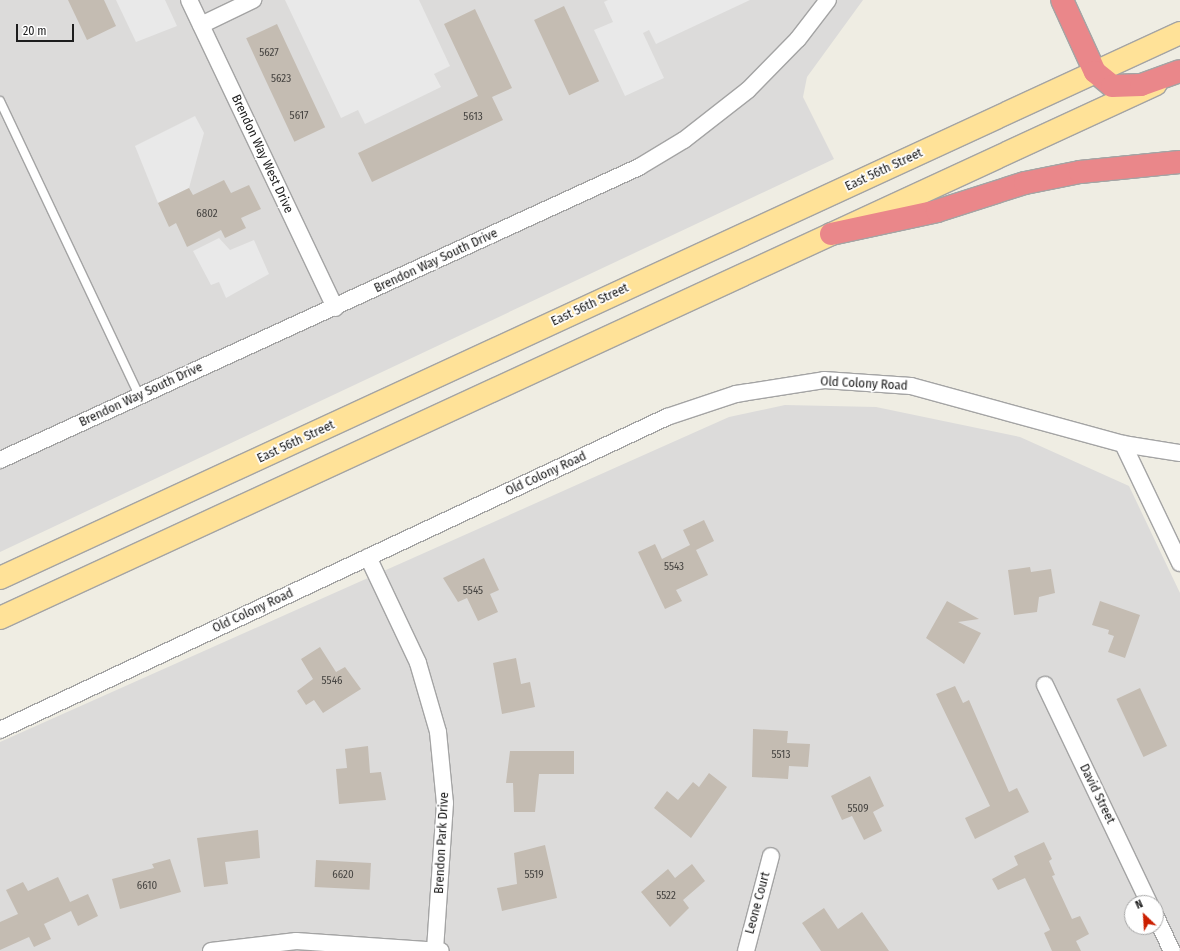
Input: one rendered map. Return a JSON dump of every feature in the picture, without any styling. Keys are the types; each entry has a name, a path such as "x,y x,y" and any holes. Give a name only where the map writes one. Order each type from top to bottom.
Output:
{"highway":[{"path":"1062,0 1095,72 1112,86 1124,87 1180,72"},
{"path":"831,234 937,210 1025,183 1094,170 1180,162"}],"main road":[{"name":"East 56th Street","path":"0,578 1180,32"},
{"path":"0,618 1180,72"}],"street":[{"name":"Brendon Way West Drive","path":"189,0 335,308"},
{"path":"201,25 253,0"},
{"name":"Brendon Way South Drive","path":"0,460 139,395 335,308 614,180 684,140 774,66 828,0"},
{"name":"Old Colony Road","path":"0,730 666,417 736,394 774,386 840,380 911,386 1123,444 1180,453"},
{"path":"1123,444 1180,563"},
{"name":"Brendon Park Drive","path":"368,557 418,663 438,732 445,803 437,951"},
{"name":"David Street","path":"1044,685 1145,895"},
{"name":"Leone Court","path":"746,951 771,856"},
{"path":"1164,934 1172,951"},
{"path":"211,951 296,941 437,951"}],"lane":[{"path":"0,101 139,395"}],"shaded area":[{"path":"0,0 863,0 807,77 803,97 834,159 0,552"},
{"path":"116,0 165,0 177,26 136,42"},
{"path":"285,0 419,0 450,66 434,74 441,87 365,124 358,110 341,118"},
{"path":"608,0 750,0 656,44 649,30 643,33 664,78 625,96 594,30 613,22 604,2"},
{"path":"195,116 204,133 189,188 158,203 135,146"},
{"path":"219,238 230,250 254,240 269,274 226,298 219,282 211,285 193,251"},
{"path":"785,405 876,407 1020,437 1129,486 1180,593 1180,951 0,951 0,742 729,417"}],"building":[{"path":"68,0 104,0 116,26 87,40"},
{"path":"564,6 599,81 569,95 534,20"},
{"path":"475,9 512,88 492,97 503,120 372,182 358,153 478,96 444,24"},
{"path":"277,24 325,127 294,142 246,38"},
{"path":"224,180 231,193 249,185 261,209 241,218 246,228 225,238 221,230 187,247 176,223 169,227 158,203 189,188 193,195"},
{"path":"704,520 714,541 696,550 708,575 676,590 682,601 665,609 638,552 655,544 662,559 690,545 683,530"},
{"path":"484,558 499,590 490,594 498,612 478,621 467,598 458,602 443,578"},
{"path":"1030,567 1031,572 1051,569 1055,593 1039,597 1037,612 1014,615 1008,570"},
{"path":"947,601 979,619 958,622 981,633 964,664 926,638"},
{"path":"1100,601 1140,615 1125,658 1108,652 1114,636 1108,634 1109,630 1092,625"},
{"path":"320,647 336,672 345,667 361,689 323,713 314,700 306,705 297,691 313,679 301,659"},
{"path":"516,658 521,684 530,682 535,707 502,714 493,663"},
{"path":"955,686 963,703 969,700 1009,792 1017,788 1029,812 975,839 965,818 990,806 936,694"},
{"path":"1140,688 1167,746 1143,757 1116,699"},
{"path":"753,729 788,731 787,743 810,744 808,767 789,766 788,779 752,777"},
{"path":"368,746 370,773 381,772 386,800 339,804 336,769 347,768 345,749"},
{"path":"510,751 574,751 574,774 539,774 535,812 514,812 513,783 506,783"},
{"path":"709,773 727,787 691,838 654,808 667,791 678,800 693,782 699,787"},
{"path":"870,776 884,806 873,812 882,831 864,840 852,816 842,820 831,796"},
{"path":"258,830 260,858 225,862 228,884 204,887 197,838"},
{"path":"1044,842 1052,859 1049,861 1055,875 1052,876 1072,919 1080,916 1089,934 1076,941 1081,951 1052,951 1044,933 1050,930 1025,878 998,890 992,879 1018,865 1014,856"},
{"path":"545,845 557,898 502,911 497,888 517,884 514,853"},
{"path":"170,859 181,892 120,909 112,879 154,868 152,864"},
{"path":"316,860 371,863 370,890 315,887"},
{"path":"692,864 705,881 683,900 689,908 670,927 641,892 668,869 675,878"},
{"path":"58,877 70,902 88,894 98,916 78,926 71,911 44,924 51,939 34,947 29,937 0,950 0,922 18,914 6,890 23,882 28,891"},
{"path":"824,908 838,929 862,912 889,951 821,951 802,923"}]}
